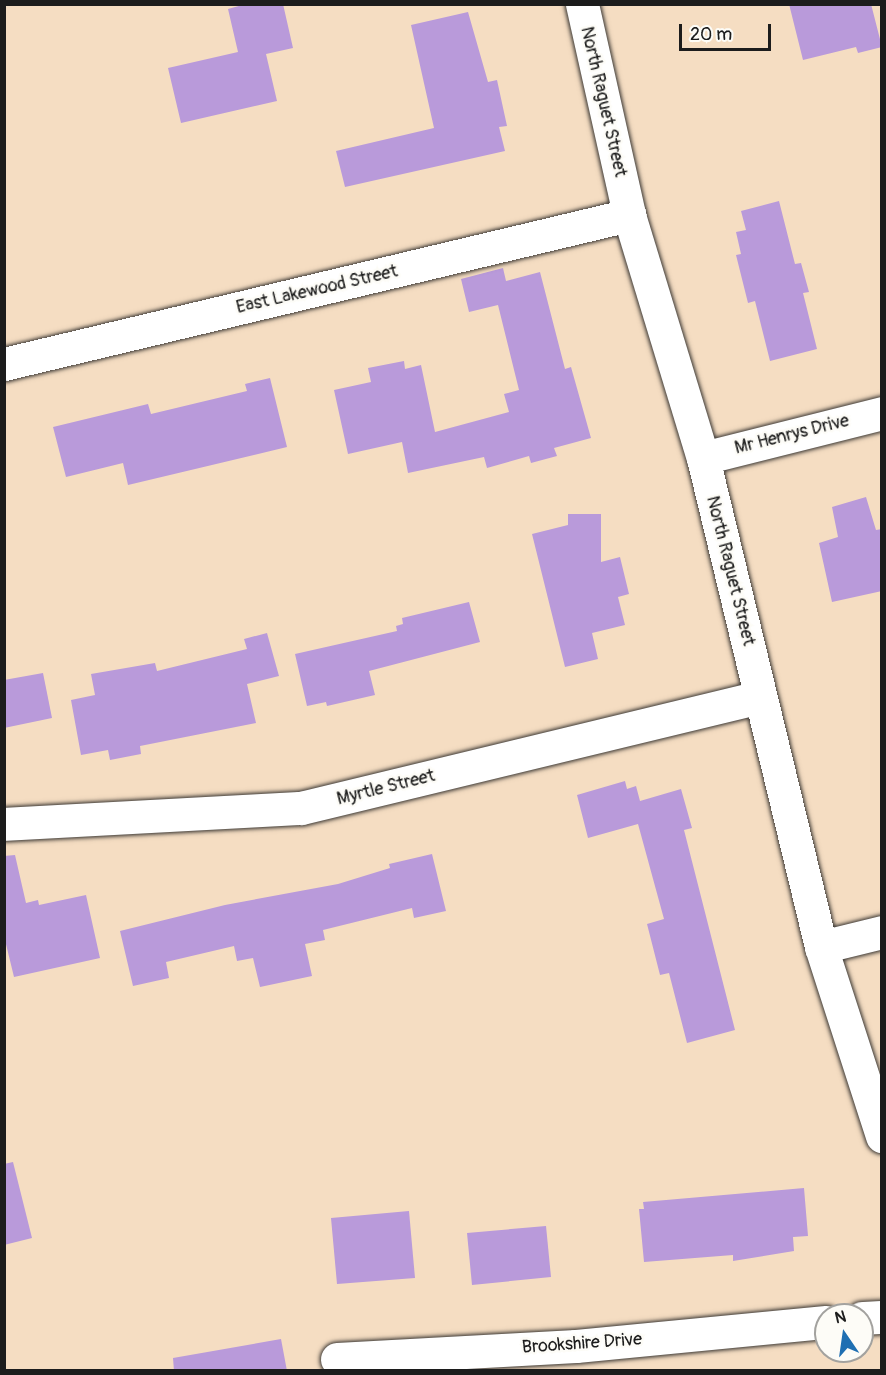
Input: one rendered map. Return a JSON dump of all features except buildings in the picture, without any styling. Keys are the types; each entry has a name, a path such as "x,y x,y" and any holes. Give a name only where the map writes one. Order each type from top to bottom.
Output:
{"street":[{"name":"North Raguet Street","path":"582,4 629,215 703,458 820,946 882,1136"},
{"name":"East Lakewood Street","path":"4,364 629,215"},
{"name":"Mr Henrys Drive","path":"703,458 882,413"},
{"name":"Myrtle Street","path":"4,824 301,808 760,697"},
{"path":"820,946 882,932"},
{"name":"Brookshire Drive","path":"337,1359 576,1346 814,1323"}]}
